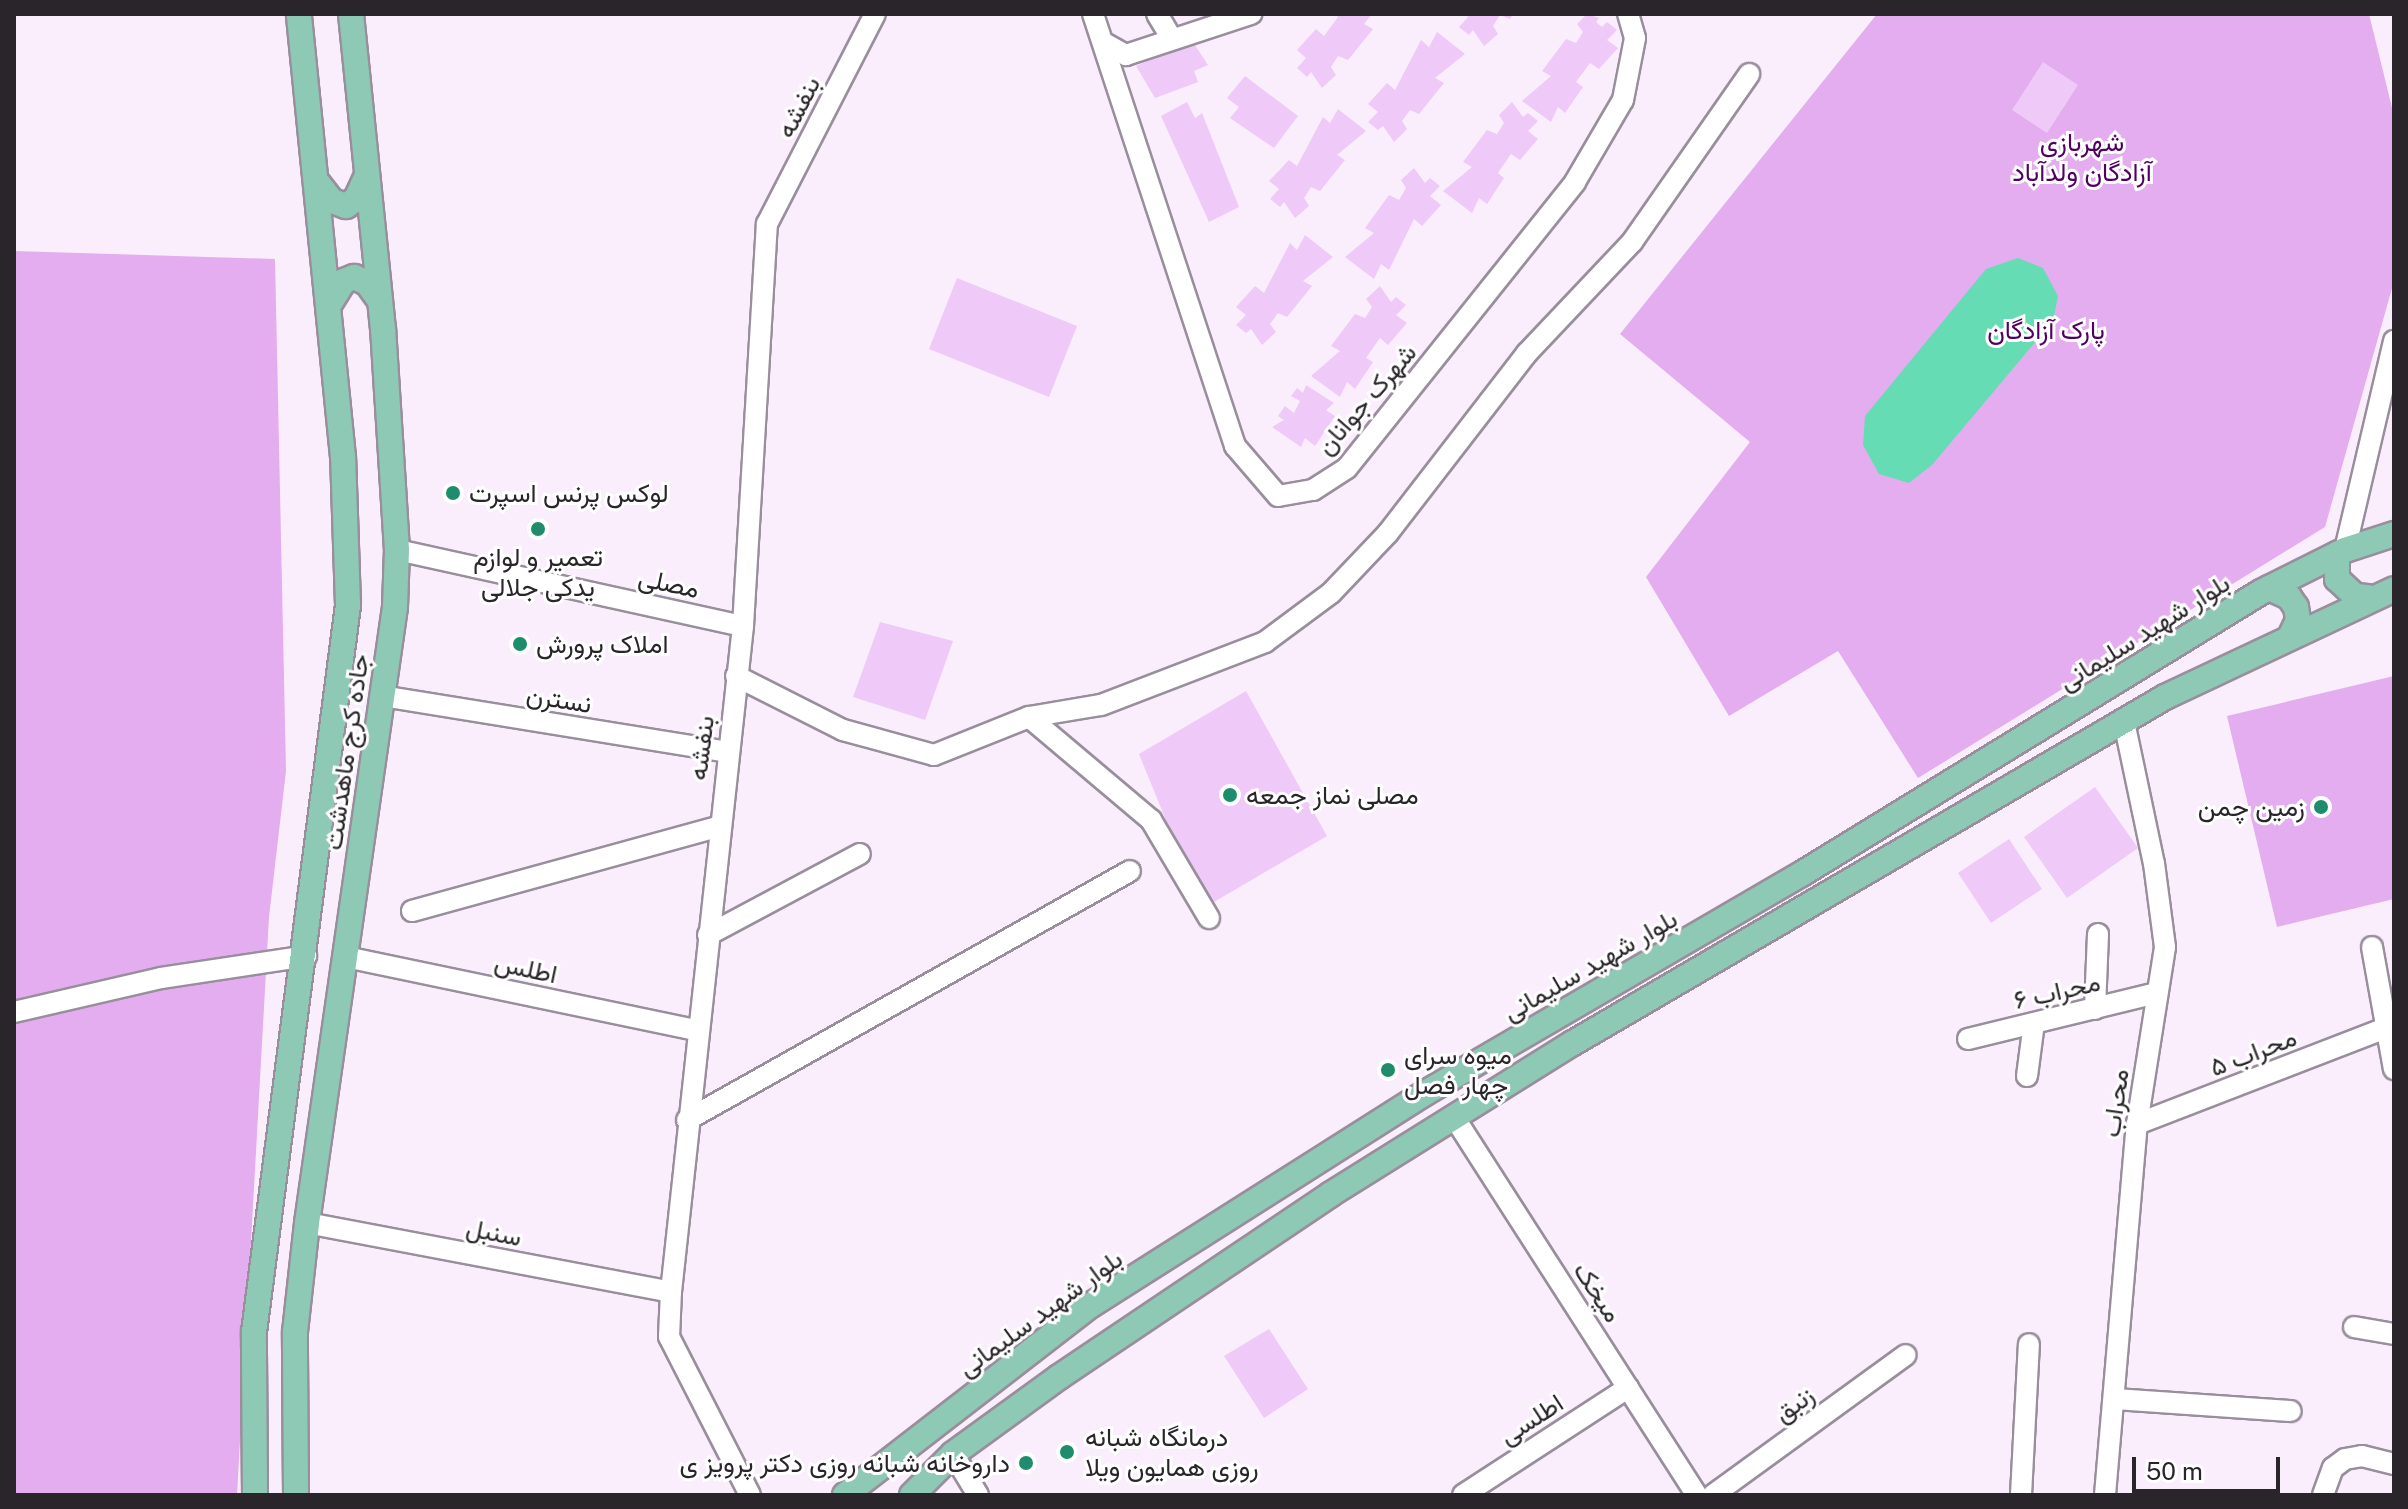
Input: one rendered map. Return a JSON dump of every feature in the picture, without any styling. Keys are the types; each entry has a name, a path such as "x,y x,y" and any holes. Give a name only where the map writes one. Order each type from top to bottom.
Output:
{"main road":[{"name":"جاده کرج ماهدشت","path":"255,1495 254,1332 306,956 348,605 343,457 299,14"},
{"name":"جاده کرج ماهدشت","path":"296,1495 295,1332 307,1223 382,696 397,550 380,301 351,14"},
{"path":"317,182 332,201 346,206 356,199 367,175"},
{"path":"329,305 344,281 354,277 367,283 380,301"},
{"name":"بلوار شهید سلیمانی","path":"845,1495 1091,1305 1411,1101 1803,873 2269,588 2341,552 2394,534"},
{"path":"2341,552 2334,567 2344,590 2368,597"},
{"path":"2269,588 2289,597 2296,607 2298,620 2291,635"},
{"path":"912,1495 953,1454 1098,1350 1454,1117 2124,722 2368,597 2394,589"}],"street":[{"name":"بنفشه","path":"750,1495 669,1337 671,1292 717,827 743,626 767,224 875,14"},
{"name":"شهرک جوانان","path":"1093,14 1106,44 1235,446 1278,496 1313,490 1347,468 1575,182 1623,100 1635,38 1628,14"},
{"path":"1157,14 1171,37"},
{"path":"1106,44 1126,55 1240,15"},
{"path":"736,676 843,730 934,755 1029,717 1101,705 1252,649 1331,593 1388,533 1527,353 1632,242 1749,74"},
{"path":"2341,552 2394,341"},
{"name":"مصلی","path":"397,550 743,626"},
{"name":"نسترن","path":"382,696 727,752"},
{"path":"1029,717 1151,820 1209,918"},
{"name":"محراب","path":"2105,1495 2137,1124 2157,993 2164,922 2124,722"},
{"path":"412,911 717,827"},
{"path":"708,935 860,854"},
{"path":"687,1120 1130,871"},
{"path":"2095,1009 2098,934"},
{"path":"2372,947 2390,1027 2394,1069"},
{"path":"14,1012 161,978 306,956"},
{"name":"اطلس","path":"346,957 696,1030"},
{"name":"محراب ۶","path":"1968,1039 2157,993"},
{"path":"2027,1076 2034,1023"},
{"name":"محراب ۵","path":"2137,1124 2390,1027"},
{"name":"میخک","path":"1454,1117 1697,1495"},
{"name":"سنبل","path":"307,1223 671,1292"},
{"path":"2354,1327 2394,1334"},
{"path":"2021,1495 2029,1344"},
{"name":"زنبق","path":"1713,1495 1906,1355"},
{"name":"اطلسی","path":"1463,1495 1628,1388"},
{"path":"2114,1399 2291,1411"},
{"path":"953,1454 978,1495"},
{"path":"2323,1495 2333,1468 2345,1459 2362,1456 2394,1464"}],"green space":[{"name":"پارک آزادگان","path":"1877,14 2369,14 2394,116 2394,281 2325,527 1918,778 1838,651 1729,716 1646,577 1750,442 1620,334"},
{"path":"14,251 275,259 286,771 269,917 237,1495 14,1495"},
{"name":"زمین چمن","path":"2394,676 2394,899 2277,927 2227,716"}],"shaded area":[{"path":"2018,258 2043,268 2058,296 2053,321 1932,465 1909,483 1879,474 1863,445 1865,416 1986,269"}],"building":[{"path":"1334,14 1372,14 1364,24 1373,29 1348,60 1338,56 1331,67 1336,75 1322,88 1311,72 1307,77 1297,68 1306,58 1297,50 1316,29 1324,36 1338,17"},
{"path":"1465,14 1513,14 1510,19 1500,15 1493,26 1498,34 1484,46 1473,30 1469,35 1459,27 1468,17"},
{"path":"1587,14 1599,18 1596,22 1602,27 1607,22 1617,30 1607,40 1618,48 1599,69 1590,63 1576,82 1583,87 1565,113 1558,107 1551,122 1522,101 1551,76 1542,71 1566,39 1576,43 1583,32 1577,24"},
{"path":"1437,32 1465,54 1435,78 1444,83 1419,114 1410,110 1402,121 1407,129 1394,142 1383,126 1378,130 1368,122 1378,112 1368,104 1387,83 1395,90 1421,40 1429,47"},
{"path":"1193,42 1208,65 1194,71 1198,82 1155,98 1136,66"},
{"path":"2043,62 2078,85 2047,133 2012,110"},
{"path":"1245,76 1298,116 1274,148 1230,118 1239,107 1227,98"},
{"path":"1187,102 1195,118 1202,113 1239,207 1209,222 1161,116"},
{"path":"1512,102 1523,117 1528,113 1538,121 1528,131 1538,139 1520,160 1511,154 1498,173 1504,178 1487,204 1479,198 1472,213 1443,191 1472,167 1463,162 1487,130 1497,134 1504,123 1499,115"},
{"path":"1338,109 1366,131 1337,155 1345,160 1320,191 1311,187 1304,198 1309,206 1295,218 1284,202 1280,207 1270,199 1279,189 1269,181 1289,160 1297,166 1323,117 1330,123"},
{"path":"1414,168 1425,183 1430,178 1440,186 1430,196 1441,205 1422,226 1414,219 1389,270 1381,264 1374,279 1345,257 1374,233 1365,228 1389,195 1399,200 1406,188 1401,180"},
{"path":"1305,235 1333,257 1303,281 1312,286 1287,317 1278,313 1270,324 1276,332 1262,345 1251,329 1246,333 1236,325 1246,315 1236,307 1255,286 1264,293 1290,243 1297,250"},
{"path":"957,278 1077,326 1049,397 929,349"},
{"path":"1380,286 1391,302 1396,297 1406,305 1396,315 1407,323 1388,345 1380,338 1366,358 1373,362 1355,389 1347,382 1340,397 1311,376 1340,351 1331,346 1355,314 1365,318 1372,307 1366,299"},
{"path":"1306,385 1334,403 1326,410 1335,416 1315,446 1305,438 1301,447 1272,427 1284,420 1278,416 1285,406 1294,413 1300,401 1291,396 1297,388 1303,393"},
{"path":"880,622 953,641 925,720 853,697"},
{"name":"مصلی نماز جمعه","path":"1246,691 1327,836 1202,909 1139,754"},
{"path":"2095,787 2138,848 2067,898 2024,837"},
{"path":"2009,839 2042,889 1991,923 1958,873"},
{"path":"1269,1329 1308,1389 1264,1418 1224,1356"}],"place":[{"name":"لوکس پرنس اسپرت","path":"453,493"},
{"name":"تعمیر و لوازم یدکی جلالی","path":"538,529"},
{"name":"املاک پرورش","path":"520,644"},
{"name":"مصلی نماز جمعه","path":"1230,795"},
{"name":"زمین چمن","path":"2321,807"},
{"name":"میوه سرای چهار فصل","path":"1388,1070"},
{"name":"درمانگاه شبانه روزی همایون ویلا","path":"1067,1452"},
{"name":"داروخانه شبانه روزی دکتر پرویز ی","path":"1026,1463"}],"park label":[{"name":"شهربازی آزادگان ولدآباد","path":"2082,157"}]}
